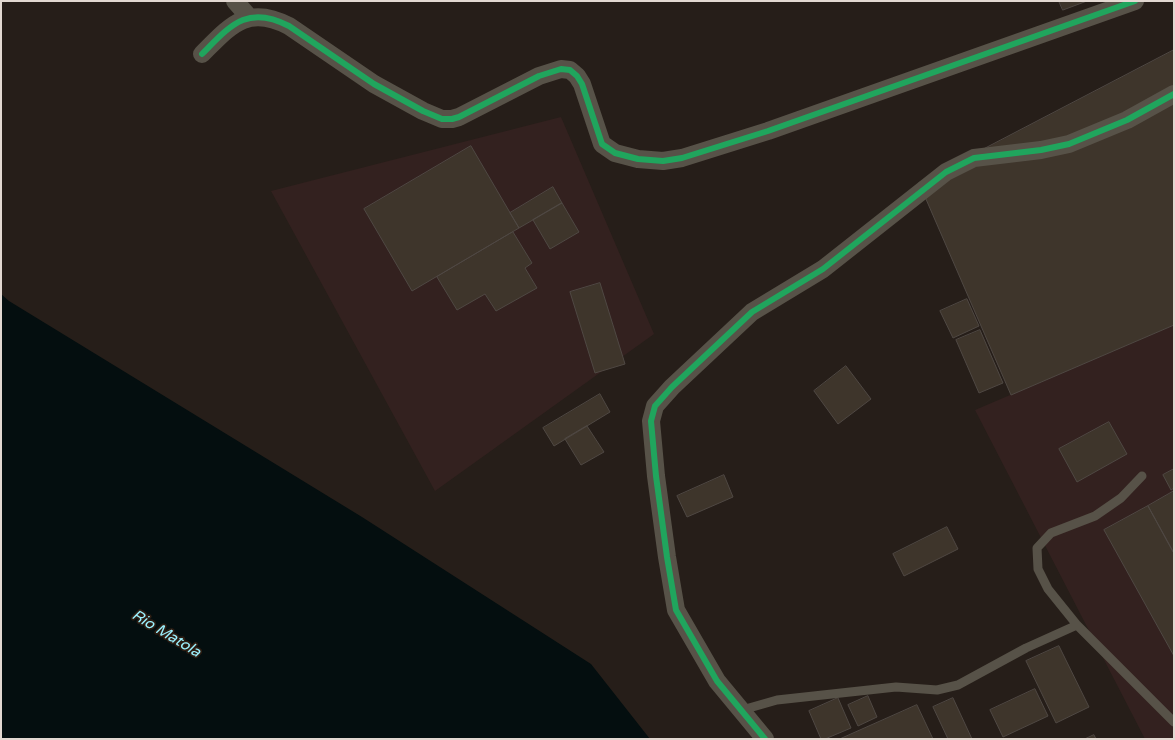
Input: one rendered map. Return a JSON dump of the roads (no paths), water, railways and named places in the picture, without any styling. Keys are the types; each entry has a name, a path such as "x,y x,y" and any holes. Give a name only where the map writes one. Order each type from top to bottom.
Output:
{"street":[{"path":"235,1 249,17"},
{"path":"202,54 229,27 249,17 263,17 276,20 289,26 374,84 423,111 442,119 459,117 539,76 561,69 570,70 577,76 582,84 602,144 615,153 632,158 663,161 682,158 768,131 1135,1"},
{"path":"765,739 716,681 676,610 656,476 651,421 655,406 672,387 752,312 823,269 946,172 974,158 1041,150 1069,144 1127,120 1174,94"}],"lane":[{"path":"1142,476 1121,498 1095,516 1051,533 1037,548 1038,569 1048,589 1077,625 1174,722"},
{"path":"742,710 777,700 896,687 937,690 958,685 1026,648 1077,625"}],"water":[{"name":"Rio Matola","path":"1,294 9,301 362,517 591,664 650,739 1,739"}]}
